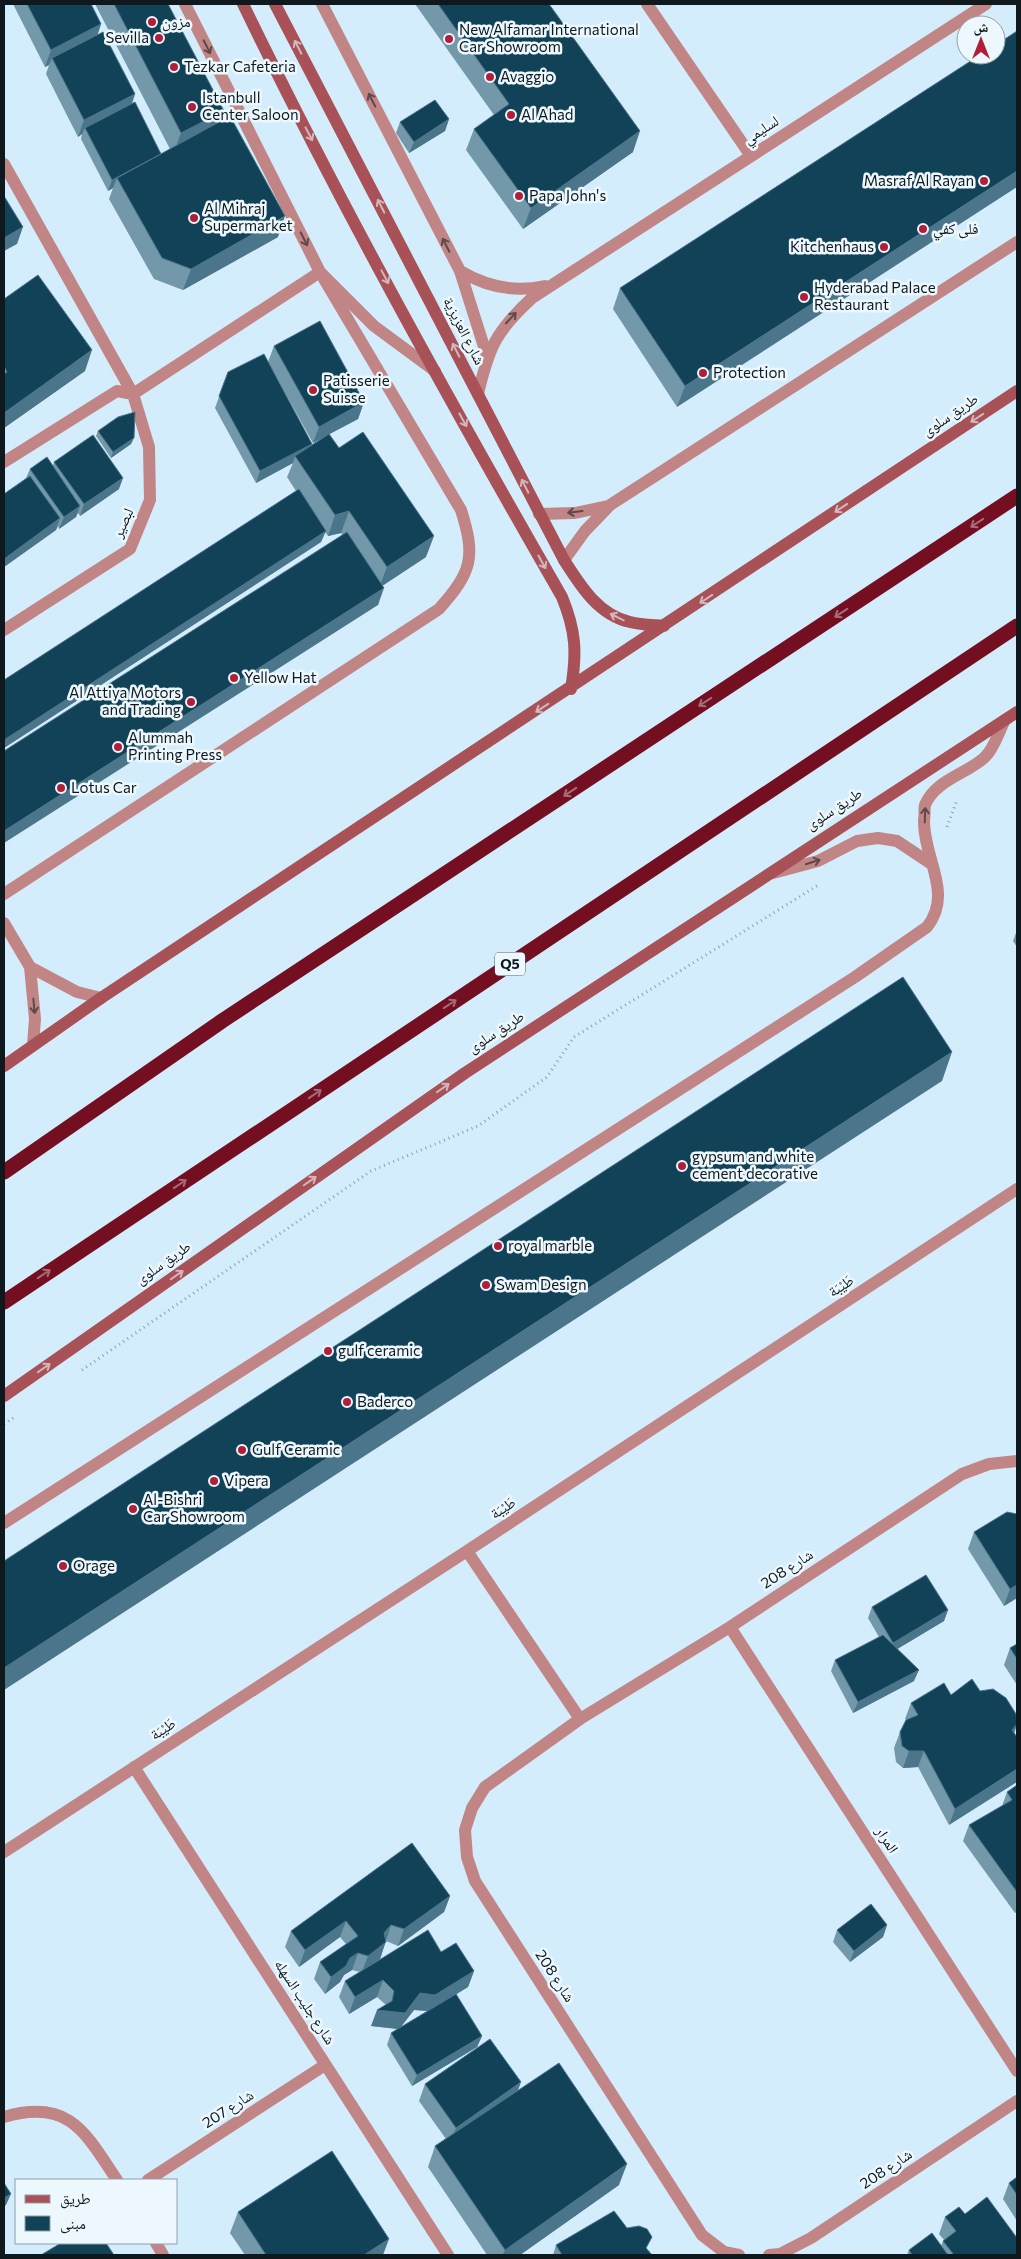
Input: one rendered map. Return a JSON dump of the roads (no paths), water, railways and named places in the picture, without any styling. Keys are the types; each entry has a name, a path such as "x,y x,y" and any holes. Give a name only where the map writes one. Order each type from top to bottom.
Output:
{"highway":[{"path":"4,1172 222,1021 1017,496"},
{"name":"Q5","path":"4,1302 1017,626"}],"main road":[{"path":"243,4 286,91 435,371 562,597 572,620 576,644 571,689"},
{"name":"شارع العزيزية","path":"275,4 564,560 595,603 611,614 629,622 664,626"},
{"name":"طريق سلوى","path":"4,1066 101,998 571,689 1017,391"},
{"name":"طريق سلوى","path":"4,1396 465,1073 1017,712"}],"street":[{"path":"4,894 439,609 459,586 470,564 469,535 461,510 320,272 185,4"},
{"name":"شارع العزيزية","path":"322,4 460,271 487,356"},
{"path":"647,4 751,156"},
{"name":"لسليمي","path":"478,394 487,356 500,330 532,298 986,4"},
{"name":"لبصير","path":"4,164 133,394 149,447 150,500 130,549 4,630"},
{"path":"564,560 585,531 610,505 1017,242"},
{"name":"لسليمي","path":"460,271 474,279 504,289 520,290 553,284"},
{"path":"320,272 374,326 435,371"},
{"path":"4,462 117,391 133,394 320,272"},
{"path":"539,514 575,513 610,505"},
{"path":"4,1523 855,977 927,927 936,916 939,902 938,885 930,863 924,826 925,805 936,789 986,757 1005,720"},
{"path":"766,875 818,861 857,841 878,838 897,841 930,863"},
{"path":"4,923 30,967 35,1019 33,1045"},
{"path":"30,967 77,992 101,998"},
{"name":"طَيْبَة","path":"4,1852 467,1551 1017,1189"},
{"name":"شارع 208","path":"739,2255 724,2252 702,2236 475,1881 467,1857 465,1830 472,1808 485,1787 580,1719 730,1627 962,1474 989,1464 1017,1461"},
{"path":"467,1551 580,1719"},
{"name":"المرار","path":"730,1627 1017,2071"},
{"name":"شارع جليب السهله","path":"134,1767 448,2255"},
{"name":"شارع 207","path":"150,2179 325,2065"},
{"name":"شارع 208","path":"769,2255 780,2254 811,2238 1017,2101"},
{"path":"4,2117 21,2112 48,2111 72,2120 89,2138 116,2179"},
{"path":"157,2244 163,2255"}],"place":[{"name":"مزون","path":"152,22"},
{"name":"Sevilla","path":"159,38"},
{"name":"New Alfamar International Car Showroom","path":"449,39"},
{"name":"Tezkar Cafeteria","path":"174,67"},
{"name":"Avaggio","path":"490,77"},
{"name":"Istanbull Center Saloon","path":"192,107"},
{"name":"Al Ahad","path":"511,115"},
{"name":"Masraf Al Rayan","path":"984,181"},
{"name":"Papa John's","path":"519,196"},
{"name":"Al Mihraj Supermarket","path":"194,218"},
{"name":"فلى كفي","path":"923,229"},
{"name":"Kitchenhaus","path":"884,247"},
{"name":"Hyderabad Palace Restaurant","path":"804,297"},
{"name":"Protection","path":"703,373"},
{"name":"Patisserie Suisse","path":"313,390"},
{"name":"Yellow Hat","path":"234,678"},
{"name":"Al Attiya Motors and Trading","path":"191,702"},
{"name":"Alummah Printing Press","path":"118,747"},
{"name":"Lotus Car","path":"61,788"},
{"name":"gypsum and white cement decorative","path":"682,1166"},
{"name":"royal marble","path":"498,1246"},
{"name":"Swam Design","path":"486,1285"},
{"name":"gulf ceramic","path":"328,1351"},
{"name":"Baderco","path":"347,1402"},
{"name":"Gulf Ceramic","path":"242,1450"},
{"name":"Vipera","path":"214,1481"},
{"name":"Al-Bishri Car Showroom","path":"133,1509"},
{"name":"Orage","path":"63,1566"}]}
